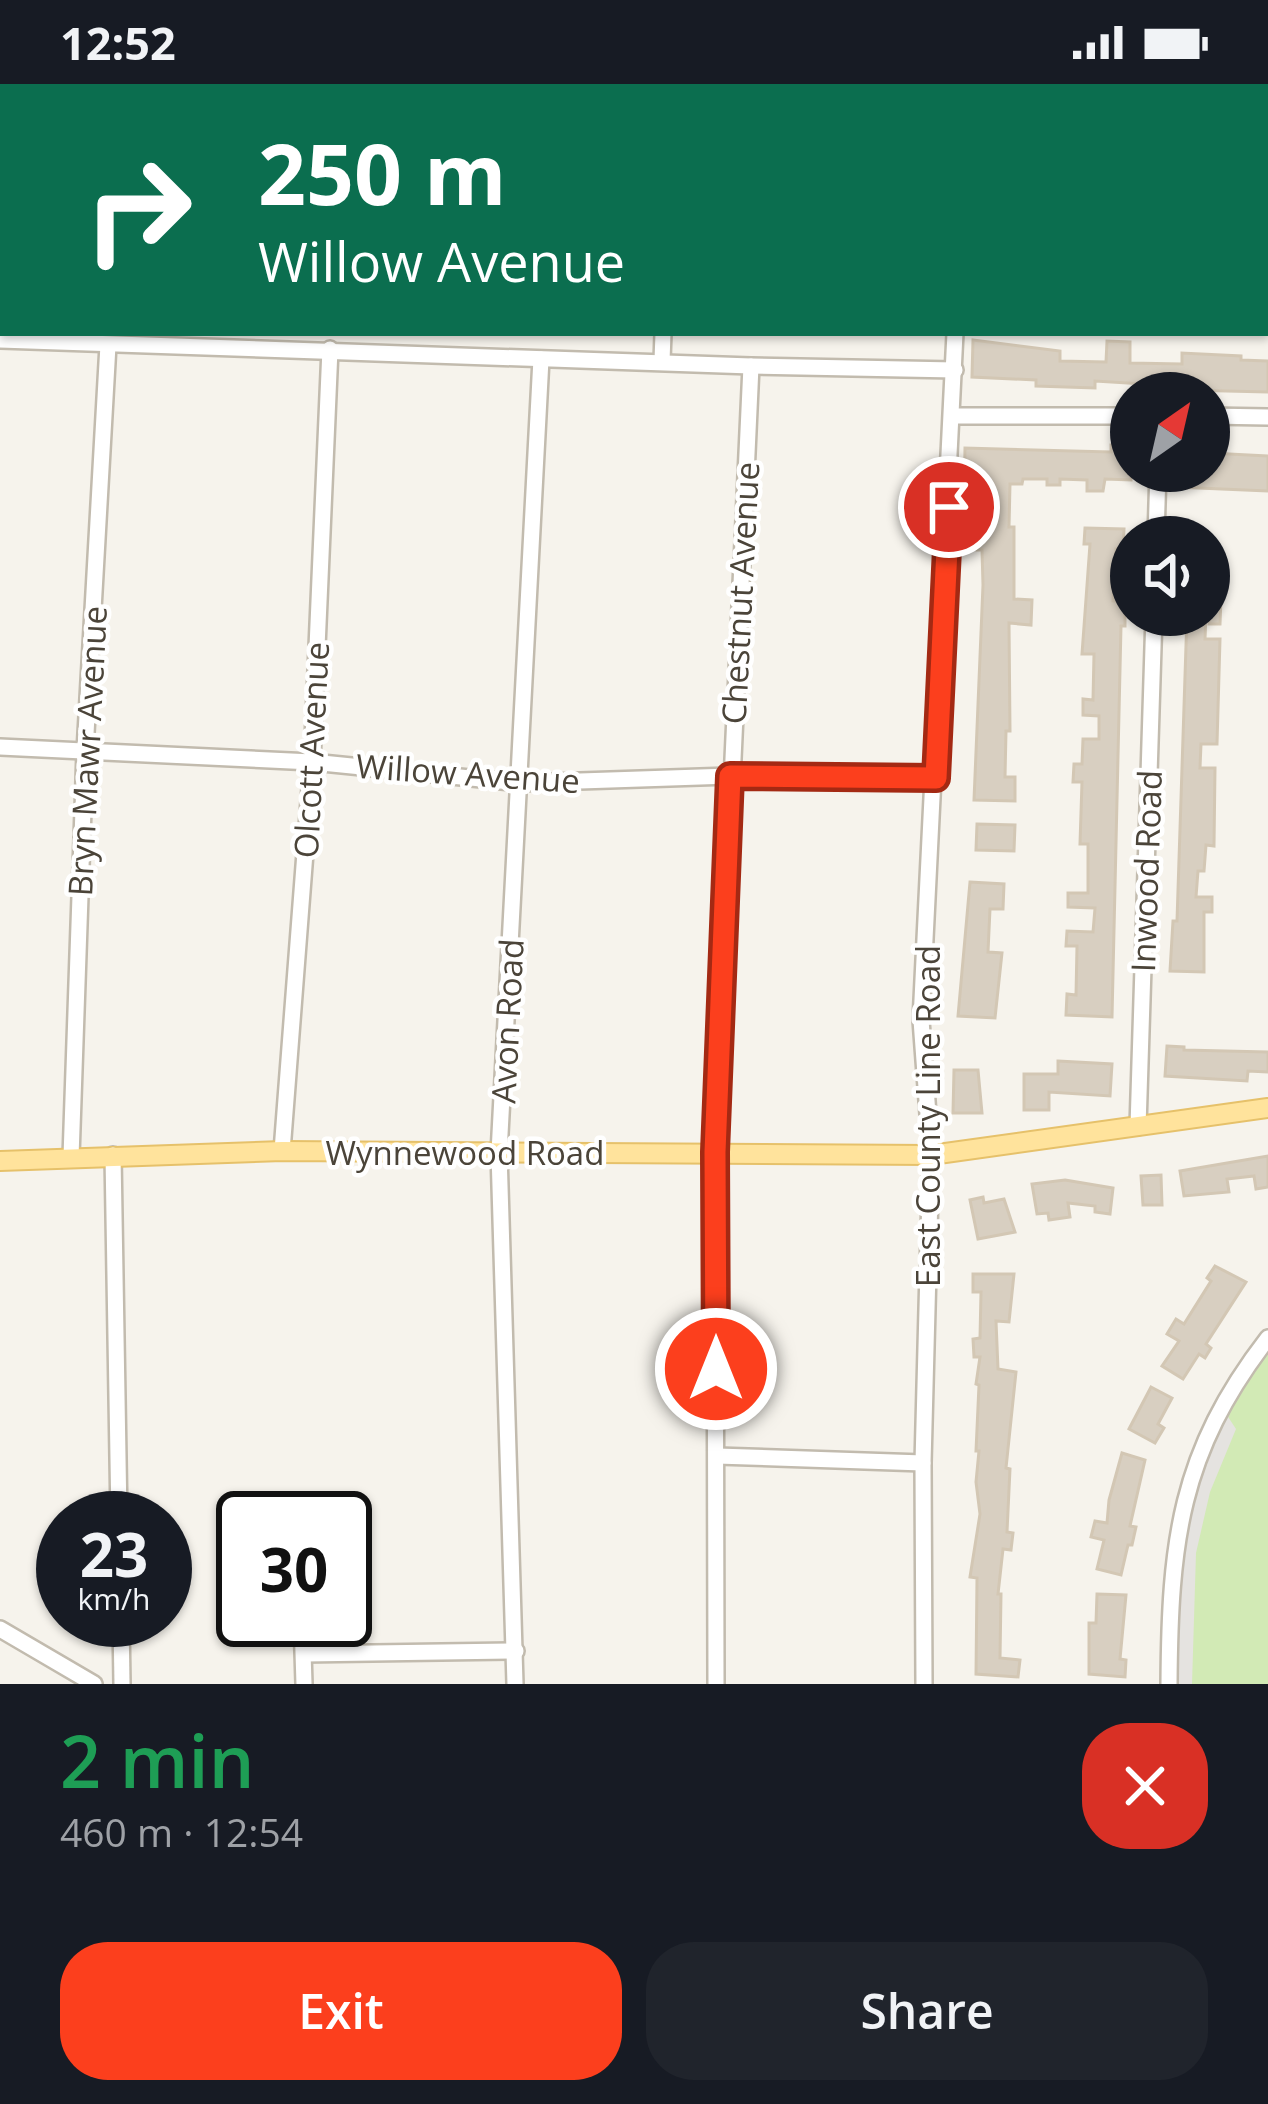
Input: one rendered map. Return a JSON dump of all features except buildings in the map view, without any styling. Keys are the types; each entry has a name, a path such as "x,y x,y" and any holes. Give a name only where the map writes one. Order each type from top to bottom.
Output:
{"main road":[{"name":"Wynnewood Road","path":"0,1161 283,1151 931,1155 1268,1108"}],"street":[{"path":"662,361 663,336"},
{"name":"East County Line Road","path":"924,1684 923,1463 931,1155 921,1020 956,336"},
{"path":"0,340 955,370"},
{"name":"Bryn Mawr Avenue","path":"71,1157 108,345"},
{"name":"Olcott Avenue","path":"283,1151 312,762 330,349"},
{"name":"Avon Road","path":"515,1684 499,1153 541,358"},
{"name":"Chestnut Avenue","path":"716,1684 715,1152 751,367"},
{"path":"953,416 1110,416"},
{"path":"1230,416 1268,417"},
{"name":"Inwood Road","path":"1138,1127 1153,636"},
{"name":"Willow Avenue","path":"0,747 312,762 520,783 730,776 936,778"},
{"path":"113,1155 119,1491"},
{"path":"1169,1684 1171,1585 1184,1497 1212,1422 1268,1338"},
{"path":"717,1456 923,1463"},
{"path":"0,1629 94,1684"},
{"path":"121,1647 122,1684"},
{"path":"304,1647 304,1684"},
{"path":"304,1654 516,1651"}],"green space":[{"path":"1268,1352 1268,1684 1180,1684 1191,1526 1232,1405"}],"shaded area":[{"path":"1221,1406 1236,1429 1210,1492 1196,1553 1192,1684 1169,1684 1174,1551"}],"route":[{"path":"716,1369 715,1152 730,776 936,778 949,507"}]}
